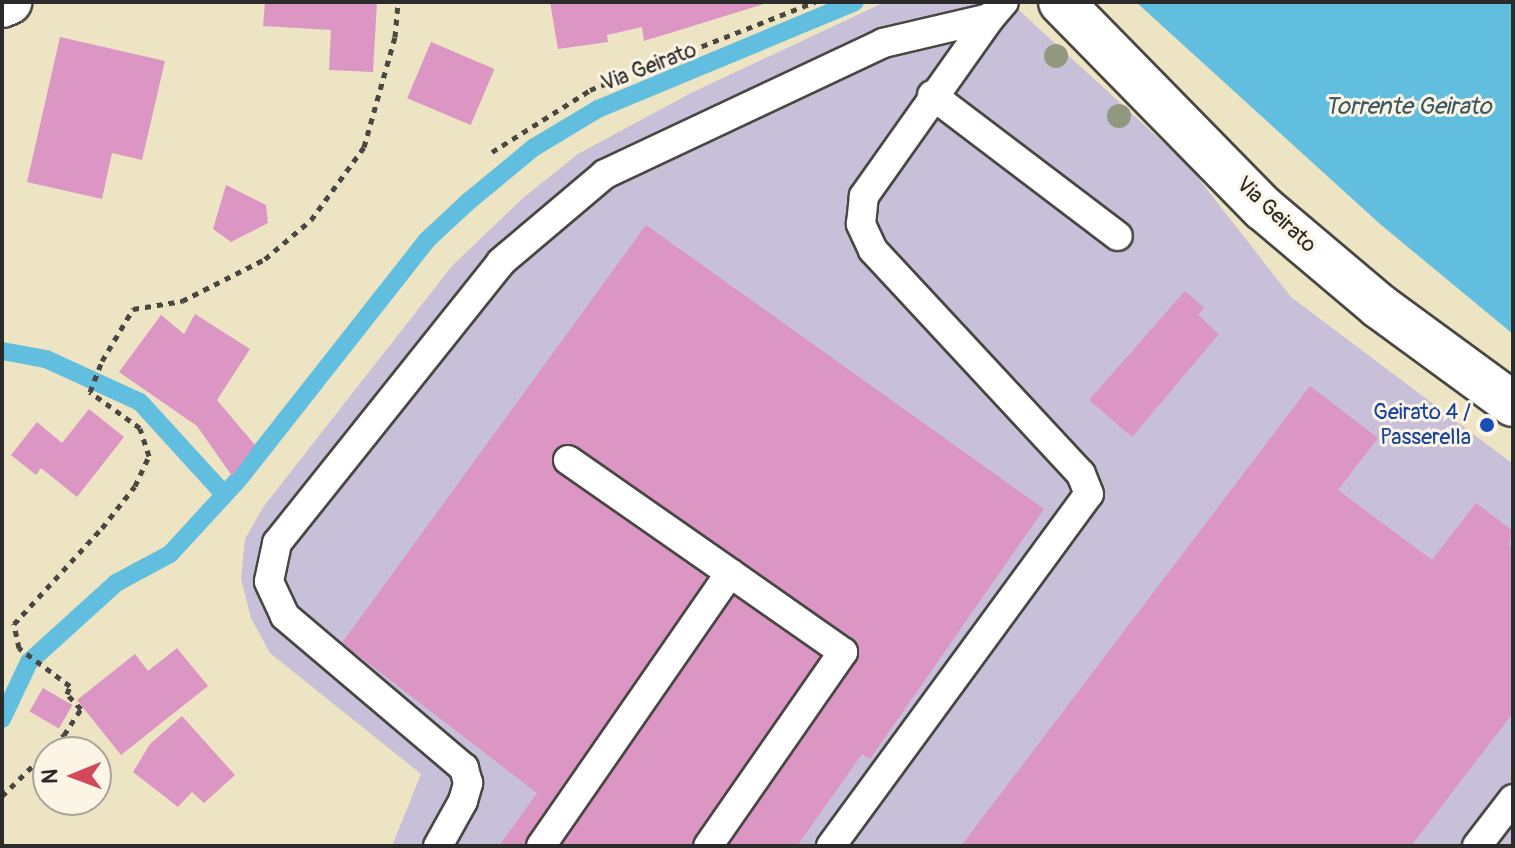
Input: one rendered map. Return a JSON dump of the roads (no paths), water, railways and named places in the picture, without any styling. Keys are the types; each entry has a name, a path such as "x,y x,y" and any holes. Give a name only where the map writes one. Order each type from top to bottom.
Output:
{"street":[{"path":"2,5 9,2"},
{"name":"Via Geirato","path":"1061,2 1263,208 1379,306 1513,404"}],"lane":[{"path":"831,846 1089,494 1081,474 873,250 861,224 864,196 932,95 997,10"},
{"path":"438,846 463,801 468,783 464,768 285,616 269,581 277,543 501,262 605,174 883,43 997,10"},
{"path":"932,95 1118,236"},
{"path":"568,460 843,652 708,846"},
{"path":"541,846 730,573"},
{"path":"1477,846 1513,799"}],"water":[{"name":"Torrente Geirato","path":"1136,2 1513,2 1513,334 1380,224"}],"waterway":[{"path":"2,719 29,662 116,583 170,554 239,479 427,240 469,201 533,148 598,109 855,2"},
{"path":"2,351 46,359 140,402 223,493"}],"place":[{"name":"Geirato 4 / Passerella","path":"1487,425"}]}
